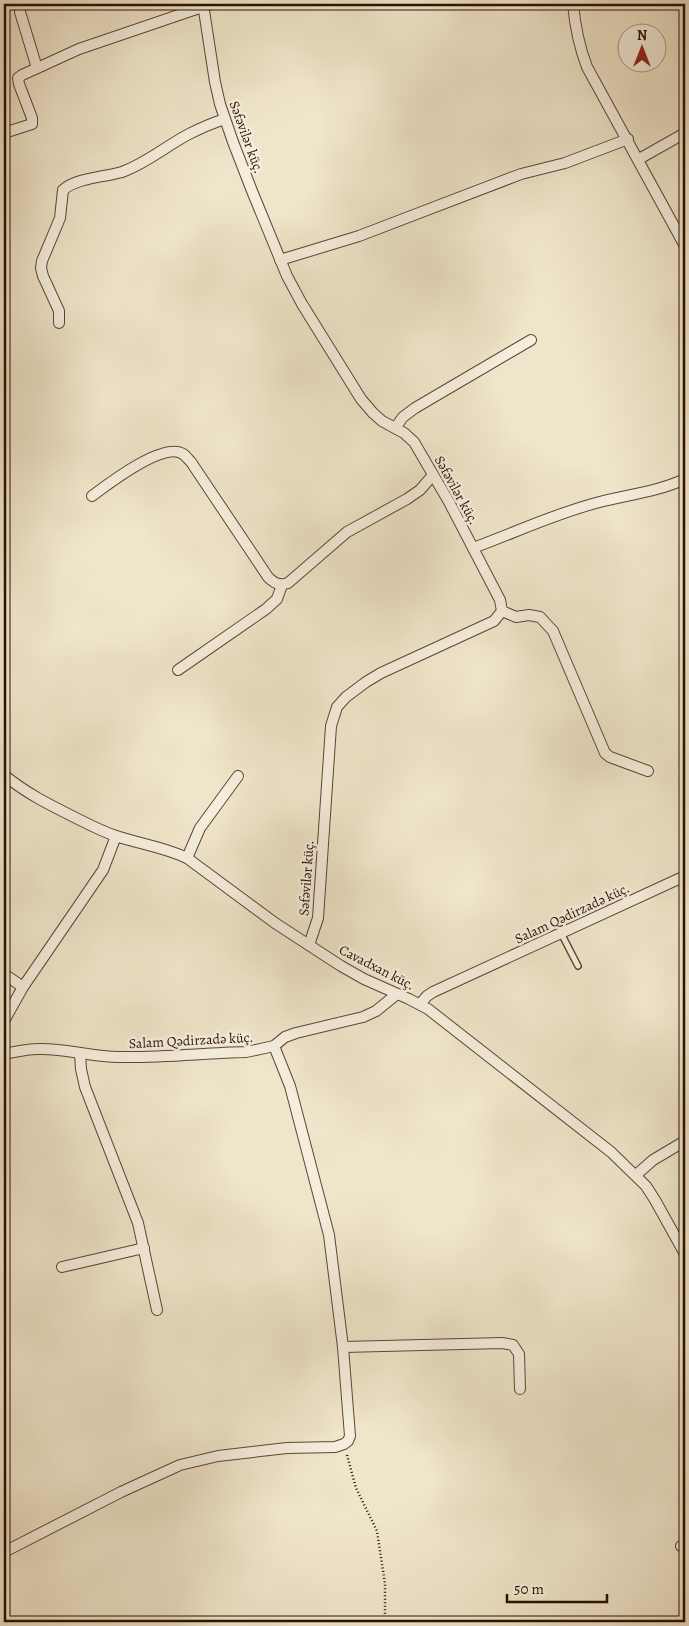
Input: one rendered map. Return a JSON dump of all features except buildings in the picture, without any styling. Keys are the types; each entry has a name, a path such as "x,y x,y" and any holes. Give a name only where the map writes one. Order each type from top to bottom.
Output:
{"street":[{"path":"4,133 32,124 32,118 18,78 22,75 79,49 206,4"},
{"name":"Səfəvilər küç.","path":"206,4 215,82 225,119 280,260 302,304 361,399 382,421 414,442 473,548 500,600 502,611 494,621 380,673 337,707 331,726 318,918 309,945"},
{"path":"573,4 578,43 587,67 685,246"},
{"path":"20,12 37,68"},
{"path":"59,323 59,311 43,276 42,261 60,218 63,190 67,186 76,183 134,167 188,134 208,124 225,119"},
{"path":"639,159 685,133"},
{"path":"280,260 359,236 521,174 564,163 628,139"},
{"path":"395,428 403,417 415,408 531,340"},
{"path":"92,496 126,471 159,454 173,451 183,453 191,462 268,577 273,582 282,585 288,583 347,532 407,499 420,490 433,475"},
{"path":"473,548 567,512 597,503 644,493 685,479"},
{"path":"178,670 266,609 277,598 282,585"},
{"path":"502,611 516,617 529,615 540,617 552,631 605,753 610,757 648,771"},
{"name":"Cavadxan küç.","path":"4,775 22,790 100,830 187,858 309,945 364,979 420,1004 603,1146 636,1175 655,1200 685,1254"},
{"path":"187,858 200,828 238,776"},
{"path":"4,1021 23,987 103,870 116,836"},
{"name":"Salam Qədirzadə küç.","path":"420,1004 433,992 685,876"},
{"path":"4,974 23,987"},
{"name":"Salam Qədirzadə küç.","path":"4,1054 39,1048 120,1058 246,1052 274,1046 285,1037 296,1033 364,1018 376,1012 397,994"},
{"path":"4,1552 120,1492 180,1465 218,1456 288,1448 335,1447 348,1441 350,1436 343,1347 332,1253 324,1213 290,1086 274,1046"},
{"path":"80,1054 85,1087 138,1223 157,1310"},
{"path":"636,1175 653,1160 685,1141"},
{"path":"62,1267 144,1248"},
{"path":"343,1347 502,1343 513,1345 519,1354 520,1390"}],"lane":[{"path":"562,933 578,966"}],"path":[{"path":"344,1444 356,1488 377,1531 385,1584 385,1622"}]}
